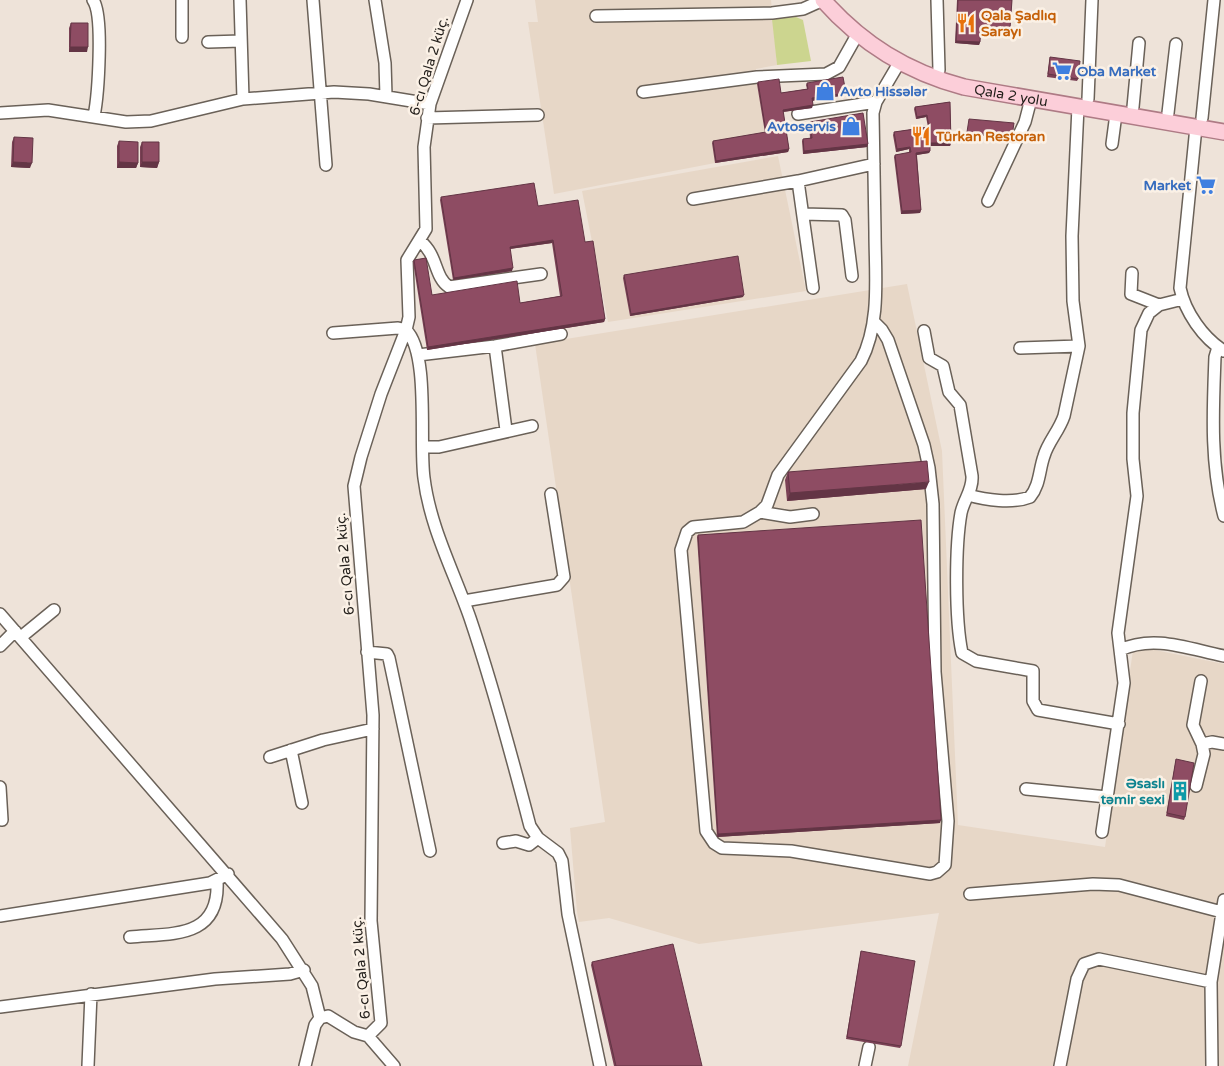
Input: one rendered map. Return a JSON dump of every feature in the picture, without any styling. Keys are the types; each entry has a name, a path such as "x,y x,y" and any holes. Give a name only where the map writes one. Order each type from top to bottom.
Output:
{"main road":[{"name":"Qala 2 yolu","path":"823,0 857,35 899,62 946,82 1031,99 1168,113 1224,132"},
{"name":"Qala 2 yolu","path":"835,0 862,27 882,42 921,64 939,70 966,78 1083,103 1116,114 1199,123 1224,122"}],"street":[{"path":"93,0 98,14 98,91 94,116"},
{"path":"182,0 182,37"},
{"path":"240,0 243,99"},
{"path":"313,0 326,165"},
{"path":"375,0 385,64 386,96"},
{"name":"6-cı Qala 2 küç.","path":"320,1018 328,1016 336,1019 354,1032 368,1036 378,1028 382,1018 371,921 372,729 354,486 360,457 406,330 408,317 407,260 426,229 423,169 427,118 430,104 466,0"},
{"path":"596,16 772,13 803,9 823,0"},
{"path":"937,0 939,70"},
{"path":"968,495 980,498 1022,500 1030,498 1034,492 1045,452 1061,427 1064,416 1079,346 1073,300 1072,236 1092,0"},
{"path":"1214,0 1181,281 1183,299 1190,313 1221,349 1214,356 1213,448 1217,490 1224,516"},
{"path":"642,92 757,77 826,74 840,67 857,35"},
{"path":"208,42 241,41"},
{"path":"1133,108 1139,43"},
{"path":"1168,113 1176,44"},
{"path":"874,322 888,340 924,446 929,468 933,504 935,672 948,821 947,855 945,865 938,872 920,874 791,851 722,848 714,843 706,831 681,550 687,532 693,527 743,522 760,512 767,505 778,476 861,361 868,346 874,322 873,113 876,102 899,62"},
{"path":"0,113 48,110 126,122 151,122 243,99 319,92 386,96 430,104"},
{"path":"988,201 1025,122 1031,99"},
{"path":"798,114 876,102"},
{"path":"1112,144 1116,114"},
{"path":"427,118 538,115"},
{"path":"693,199 798,181 874,164"},
{"path":"798,181 813,288"},
{"path":"803,214 842,215 845,220 852,276"},
{"path":"420,241 432,253 441,280 449,287 541,274"},
{"path":"1132,273 1131,294 1159,305"},
{"path":"1102,832 1124,683 1118,632 1137,496 1133,459 1134,413 1141,330 1149,313 1159,305 1183,299"},
{"path":"333,333 391,328 406,330 414,341 418,355 424,479 430,505 452,574 464,601 530,826 538,838 553,847 562,861 568,914 600,1066"},
{"path":"924,331 929,358 943,366 949,392 960,405 972,476 968,495 961,512 957,564 962,653 976,661 1033,671 1033,701 1038,710 1119,724"},
{"path":"418,355 495,346 560,334"},
{"path":"495,346 506,430"},
{"path":"1020,348 1079,346"},
{"path":"423,447 439,447 506,430 532,426"},
{"path":"464,601 557,585 561,582 564,577 551,494"},
{"path":"760,512 790,517 813,514"},
{"path":"0,646 54,610"},
{"path":"0,614 111,744 228,874 282,939 304,970 312,986 320,1018 313,1031 305,1066"},
{"path":"1120,650 1134,644 1154,642 1224,656"},
{"path":"367,652 382,652 387,654 389,658 430,851"},
{"path":"1196,786 1204,754 1202,744 1193,725 1201,680"},
{"path":"270,757 349,732 372,729"},
{"path":"1202,744 1212,742 1224,744"},
{"path":"291,750 302,803"},
{"path":"0,787 2,820"},
{"path":"1026,789 1107,797"},
{"path":"503,843 516,841 530,845 538,838"},
{"path":"0,916 217,881 228,874"},
{"path":"130,938 185,932 200,926 215,908 217,881"},
{"path":"970,894 1093,884 1120,885 1223,906 1211,982 1212,1066"},
{"path":"1060,1066 1076,979 1084,964 1099,959 1211,982"},
{"path":"0,1007 215,979 290,974 304,970"},
{"path":"88,1066 92,994"},
{"path":"368,1036 394,1066"},
{"path":"865,1066 869,1047"}],"shaded area":[{"path":"535,0 771,0 777,65 756,69 765,135 713,143 715,163 554,194 528,22 538,22"},
{"path":"778,156 806,291 608,322 582,191"},
{"path":"907,284 942,451 958,825 1105,847 1133,650 1145,648 1224,664 1224,1066 908,1066 939,913 699,944 609,918 579,922 570,828 605,822 535,344"}],"green space":[{"path":"796,17 803,20 811,61 777,65 772,19"}],"building":[{"path":"958,0 1012,0 1010,28 981,27 980,42 956,41"},
{"path":"71,23 88,23 88,47 70,47"},
{"path":"1050,57 1080,61 1078,79 1048,74"},
{"path":"843,77 846,93 812,98 813,105 783,110 789,149 716,161 713,141 766,132 758,82 779,79 781,93 808,89 807,83"},
{"path":"950,102 951,143 930,143 930,151 916,153 921,210 902,211 895,155 911,152 910,147 897,149 894,132 929,127 927,115 917,117 915,107"},
{"path":"863,113 868,144 804,151 803,139 812,138 810,122"},
{"path":"969,119 1014,123 1012,136 967,132"},
{"path":"14,137 33,138 32,163 13,162"},
{"path":"119,141 138,142 138,163 119,162"},
{"path":"142,142 159,142 159,162 142,162"},
{"path":"534,183 538,206 578,200 585,242 593,241 605,319 428,347 414,260 426,258 432,295 517,281 520,303 562,296 553,240 510,247 513,268 454,278 441,197"},
{"path":"738,256 744,295 631,314 624,275"},
{"path":"927,461 929,482 790,493 788,472"},
{"path":"921,520 941,820 718,834 698,535"},
{"name":"Əsaslı təmir sexi","path":"1176,759 1194,763 1185,817 1167,813"},
{"path":"673,944 702,1066 616,1066 592,962"},
{"path":"861,951 915,961 901,1046 847,1037"}],"place":[{"name":"Qala Şadlıq Sarayı","path":"966,23"},
{"name":"Oba Market","path":"1062,71"},
{"name":"Avto Hissələr","path":"825,91"},
{"name":"Avtoservis","path":"851,126"},
{"name":"Türkan Restoran","path":"921,136"},
{"name":"Market","path":"1206,185"},
{"name":"Əsaslı təmir sexi","path":"1180,791"}]}
